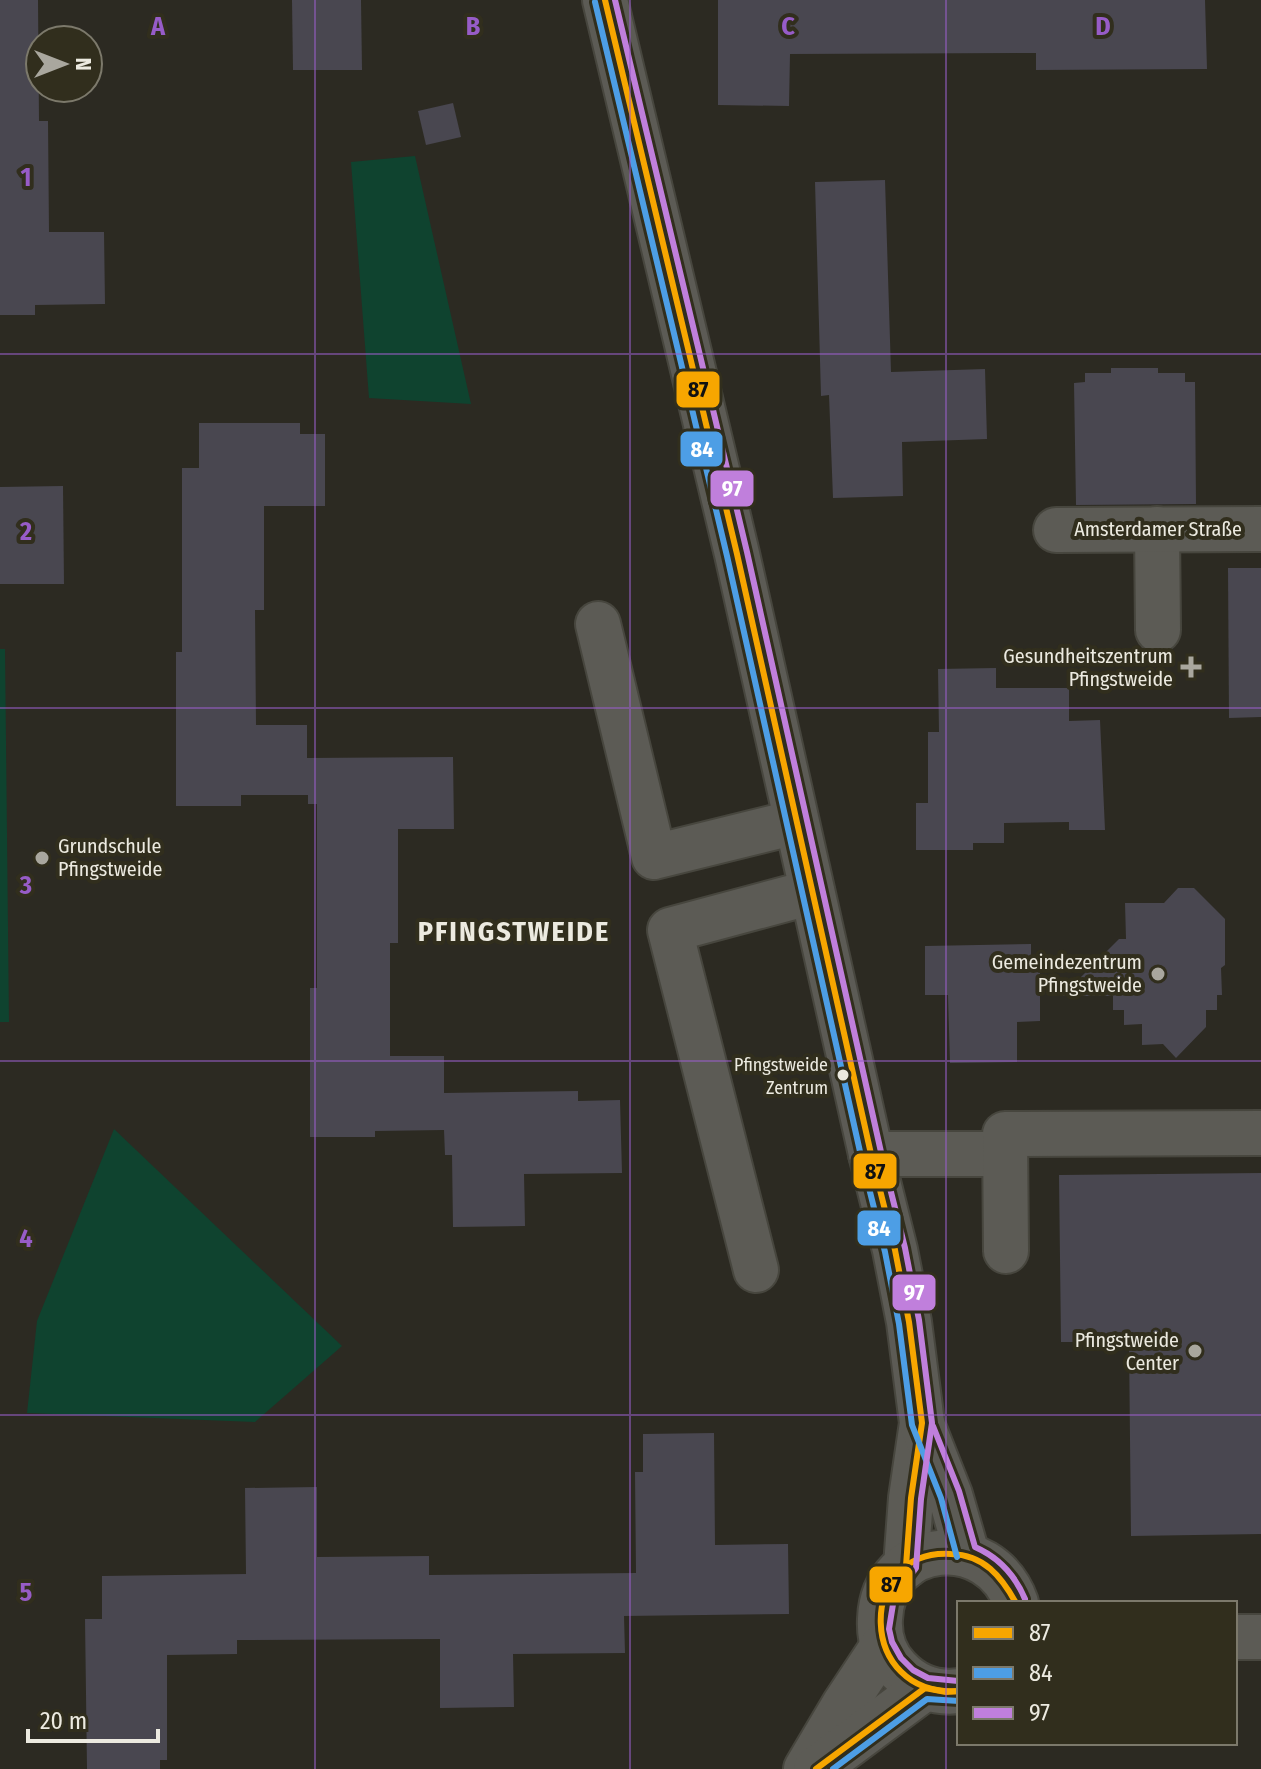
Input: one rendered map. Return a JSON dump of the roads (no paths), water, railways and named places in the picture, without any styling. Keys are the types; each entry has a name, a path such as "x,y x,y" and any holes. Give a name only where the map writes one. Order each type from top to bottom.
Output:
{"street":[{"path":"605,0 737,554 903,1293 922,1423 911,1498 906,1566"},
{"path":"1157,529 1158,630"},
{"name":"Amsterdamer Straße","path":"1056,530 1261,529"},
{"path":"598,624 654,857 796,822"},
{"path":"756,1270 670,930 812,892"},
{"path":"1006,1251 1005,1134 1261,1133"},
{"path":"871,1154 1005,1154"},
{"path":"922,1423 950,1495 967,1554"},
{"path":"942,1689 907,1678 893,1664 883,1646 879,1629 884,1594 906,1566 936,1553 967,1554 993,1568 1004,1578 1015,1601"},
{"path":"1237,1637 1261,1637"},
{"path":"806,1769 883,1646"},
{"path":"816,1769 942,1689"}],"place":[{"name":"Gesundheitszentrum Pfingstweide","path":"1191,667"},
{"name":"Grundschule Pfingstweide","path":"42,858"},
{"name":"Gemeindezentrum Pfingstweide","path":"1158,974"},
{"name":"Pfingstweide Zentrum","path":"843,1075"},
{"name":"Pfingstweide Center","path":"1195,1351"}],"district":[{"name":"PFINGSTWEIDE","path":"514,931"}]}
